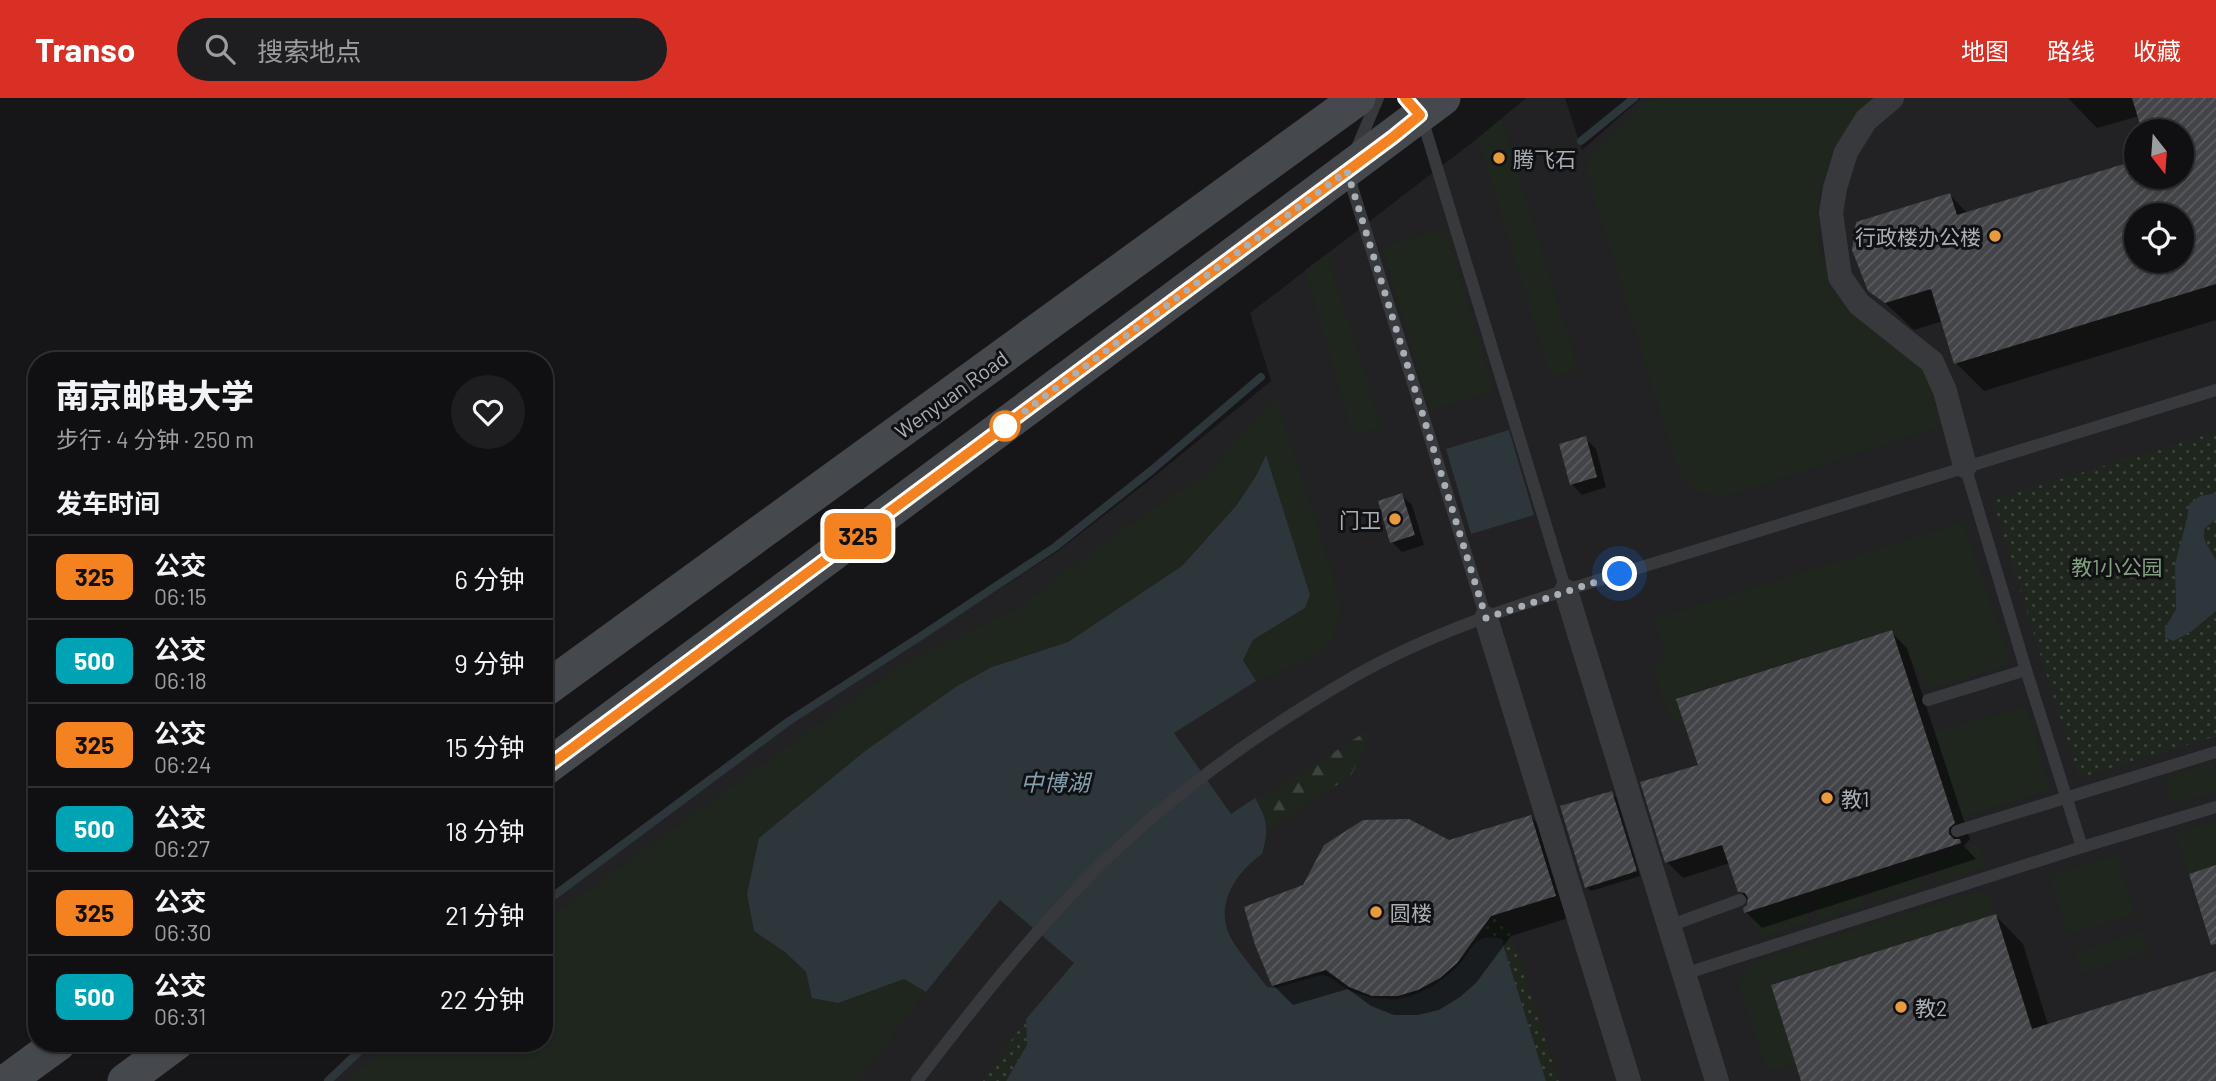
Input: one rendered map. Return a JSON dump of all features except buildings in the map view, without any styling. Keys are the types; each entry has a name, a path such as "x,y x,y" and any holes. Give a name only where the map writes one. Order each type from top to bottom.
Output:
{"main road":[{"name":"Wenyuan Road","path":"553,683 1357,98"},
{"path":"553,762 1347,171 1423,104"},
{"path":"7,1081 47,1052"},
{"path":"125,1081 164,1052"}],"street":[{"path":"1892,98 1866,120 1846,152 1835,188 1831,213 1840,277 1859,304 1931,362 1945,391 1965,466"},
{"path":"1566,591 1717,1081"},
{"path":"1486,618 1629,1081"}],"lane":[{"path":"1378,98 1347,171 1486,618"},
{"path":"1423,104 1566,591"},
{"path":"917,1081 976,1004 1094,870 1187,789 1273,727 1354,677 1409,648 1566,591 2216,390"},
{"path":"1965,466 2082,847"},
{"path":"1928,700 2026,670"},
{"path":"1957,831 2216,752"},
{"path":"1684,974 2216,807"},
{"path":"1669,926 1740,900"}],"shaded area":[{"path":"1526,98 1565,98 1582,150 1641,98 2216,98 2216,1081 328,1081 359,1052 553,1052 553,898 791,724 1058,551 1271,381 1250,313"}],"green space":[{"path":"1654,98 1873,98 1834,152 1817,198 1818,242 1833,290 1857,318 1904,348 1916,360 1929,380 1938,412 1939,427 1724,497 1698,491 1678,471 1586,171 1592,151"},
{"path":"1501,119 1578,369 1551,378 1478,138"},
{"path":"1445,228 1494,391 1430,410 1382,247"},
{"path":"1327,254 1381,427 1353,435 1305,270"},
{"path":"1276,398 1329,563 1341,610 1335,634 1324,651 1256,681 1243,660 1253,640 1305,608 1310,595 1265,456 1256,476 1236,506 1182,566 1068,642 992,667 957,686 865,751 759,838 754,931 785,952 806,972 812,998 881,987 904,978 926,992 858,1081 347,1081 381,1052 553,1052 553,916 901,665 1020,607 1150,510 1209,473 1241,432"},
{"name":"教1小公园","path":"2216,432 2216,736 2079,778 1992,500"},
{"path":"1963,522 2011,664 1929,689 1891,630 1676,698 1686,732 1667,712 1652,666 1667,658 1654,619"},
{"path":"2026,707 2050,790 1960,818 1933,732"},
{"path":"1370,729 1362,755 1350,777 1268,831 1265,816 1255,798 1268,795"},
{"path":"2213,762 2216,792 2172,805 2163,778"},
{"path":"2216,821 2216,865 2189,874 2175,833"},
{"path":"1979,844 1986,867 1938,882 1930,859"},
{"path":"2117,855 2135,915 2068,935 2049,875"},
{"path":"1918,862 1926,886 1875,902 1868,878"},
{"path":"1857,881 1864,905 1819,920 1812,896"},
{"path":"1977,891 1989,895 1996,914 1771,984 1796,1065 1772,1071 1765,1066 1739,985 1745,971 1759,960"},
{"path":"1801,900 1809,922 1760,939 1753,916"},
{"path":"1491,916 1507,922 1559,1081 1546,1081 1501,938 1479,931"},
{"path":"2143,931 2149,950 2080,973 2074,953"},
{"path":"1026,1019 1027,1045 1006,1081 983,1081"}],"water":[{"path":"1509,430 1534,515 1471,534 1446,449"},
{"name":"中博湖","path":"1266,455 1310,595 1305,608 1253,640 1243,660 1256,681 1174,733 1231,814 1255,798 1265,819 1266,838 1262,854 1237,878 1227,899 1225,922 1229,934 1267,987 1276,988 1320,975 1360,995 1391,999 1414,995 1439,982 1459,965 1479,940 1501,938 1546,1081 1006,1081 1027,1045 1026,1019 1074,963 1000,900 926,992 904,979 838,1003 812,998 806,972 785,952 754,931 747,894 759,838 865,751 957,686 992,667 1068,642 1182,566 1236,506"},
{"path":"2216,493 2216,519 2204,529 2204,539 2216,560 2216,611 2192,631 2174,641 2165,638 2165,628 2176,609 2175,564 2189,504 2200,496"}],"waterway":[{"path":"1581,141 1634,98"},
{"path":"553,896 789,721 1055,547 1152,470 1261,377"},
{"path":"328,1081 359,1052"}],"bus line":[{"name":"325","path":"553,762 1393,137 1420,115 1405,98"}],"place":[{"name":"腾飞石","path":"1499,158"},
{"name":"行政楼办公楼","path":"1995,236"},
{"name":"门卫","path":"1395,519"},
{"name":"教1","path":"1827,798"},
{"name":"圆楼","path":"1376,912"},
{"name":"教2","path":"1901,1007"}],"route":[{"path":"1005,426 1347,171 1486,618 1620,574"}]}
